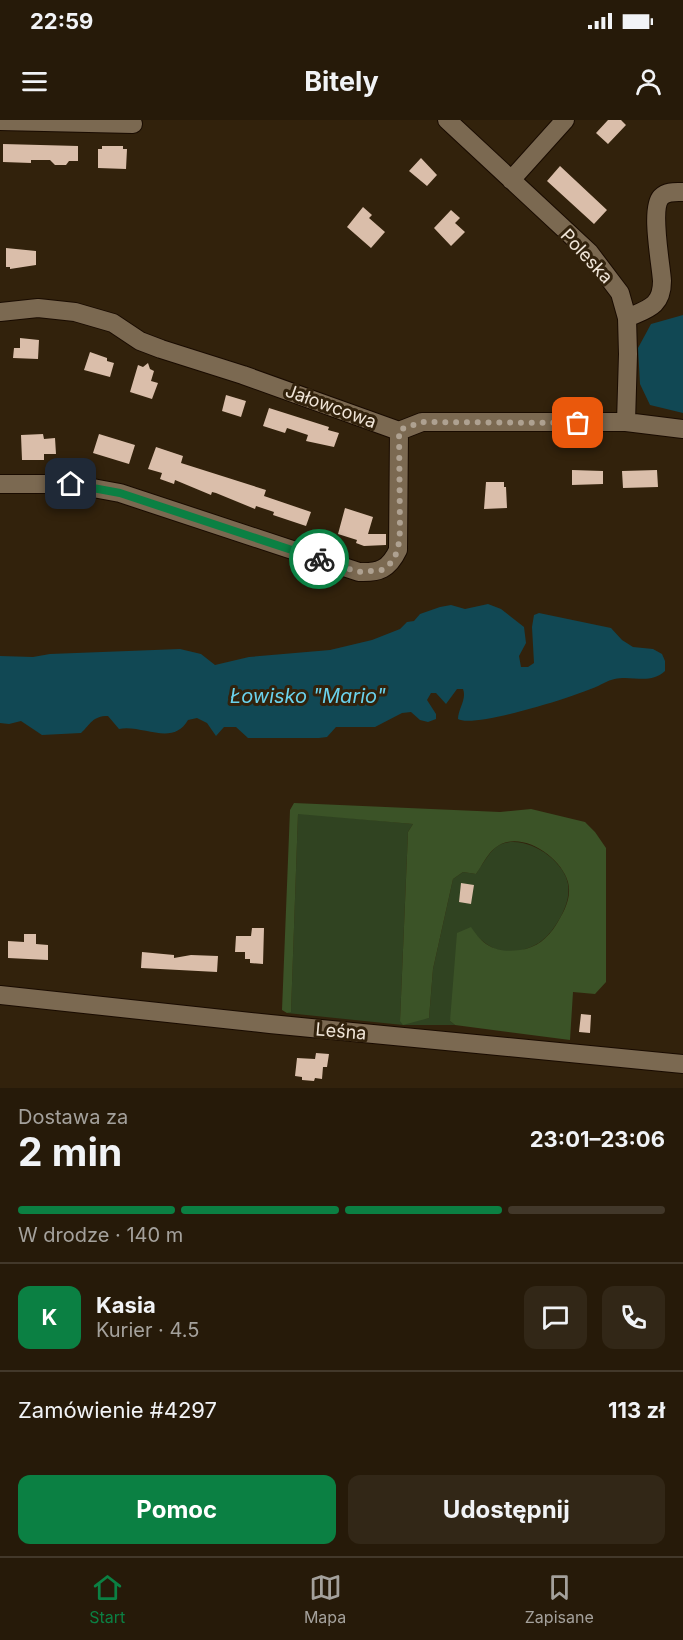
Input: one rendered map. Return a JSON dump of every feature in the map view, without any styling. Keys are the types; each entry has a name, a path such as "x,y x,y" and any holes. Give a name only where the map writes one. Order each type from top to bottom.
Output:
{"street":[{"name":"Poleska","path":"447,120 589,252 620,293 627,318 626,422"},
{"path":"511,180 565,120"},
{"path":"0,121 133,124"},
{"path":"627,318 659,301 662,281 656,210 662,196 667,193 683,192"},
{"name":"Jałowcowa","path":"0,312 38,308 85,314 113,323 140,341 161,349 243,375 399,430 422,422 626,422 679,429"},
{"path":"0,484 71,484 120,493 358,572 372,573 382,570 392,562 398,550 399,430"},
{"name":"Leśna","path":"0,995 683,1064"}],"green space":[{"path":"294,803 500,812 531,809 585,822 606,848 606,982 595,994 573,992 570,1040 455,1025 450,1021 457,933 471,927 486,944 492,947 512,951 526,949 541,942 549,934 566,905 569,894 568,882 557,863 538,848 516,841 495,848 476,874 463,872 453,879 433,969 429,1018 403,1025 400,1021 408,832 413,824 298,814 291,1012 287,1013 282,1010 290,810"},
{"path":"298,813 413,824 408,832 400,1021 429,1018 433,969 453,879 463,872 476,874 495,848 505,843 516,842 528,844 549,856 565,874 568,884 566,904 549,934 539,943 523,950 508,952 495,949 477,936 450,1021 455,1025 403,1025 287,1013 291,1011"}],"water":[{"path":"683,315 683,413 650,405 640,384 638,348 651,324"},
{"name":"Łowisko \"Mario\"","path":"488,604 501,609 524,627 526,643 519,656 521,667 528,667 534,663 532,627 534,615 539,613 611,628 622,640 633,647 653,649 662,654 665,671 651,678 612,679 575,695 530,709 468,721 458,719 464,696 463,689 457,689 446,704 436,693 431,693 427,700 436,714 436,719 428,722 420,720 411,712 402,713 375,727 336,727 327,737 319,738 248,738 236,727 224,727 216,736 207,723 197,718 188,720 182,728 174,732 166,733 119,729 108,716 95,719 81,733 42,735 21,721 9,724 0,723 0,656 33,657 50,654 180,649 201,654 215,665 249,657 330,650 372,640 400,629 407,622 414,621 420,614 440,607 451,605 465,609"}],"building":[{"path":"608,120 621,120 626,125 608,144 596,133"},
{"path":"3,144 78,146 78,161 69,161 66,165 55,165 50,160 31,160 31,163 3,162"},
{"path":"102,146 123,146 123,149 127,149 126,169 98,168 98,149 102,149"},
{"path":"421,158 437,175 427,186 409,171"},
{"path":"560,166 607,210 594,224 547,181"},
{"path":"363,207 372,215 369,218 385,232 371,248 347,227"},
{"path":"451,210 460,218 455,223 465,232 451,246 434,228"},
{"path":"6,248 36,251 36,265 10,269 6,267"},
{"path":"20,338 39,340 38,359 13,358 14,348 20,348"},
{"path":"90,352 114,363 110,377 84,370"},
{"path":"148,363 150,369 154,371 151,381 158,383 152,399 130,392 138,365 143,367"},
{"path":"226,395 246,401 241,417 222,411"},
{"path":"269,408 329,427 328,430 339,433 334,447 306,441 308,435 287,428 285,433 263,426"},
{"path":"43,434 44,439 55,438 56,454 44,454 44,460 22,460 21,435"},
{"path":"99,434 135,445 129,464 93,453"},
{"path":"156,447 183,456 181,463 266,490 264,496 311,512 306,526 273,515 274,512 256,506 255,509 216,493 212,492 211,495 175,480 174,484 160,479 162,473 148,469"},
{"path":"572,470 603,471 603,484 572,485"},
{"path":"657,470 658,487 623,488 622,471"},
{"path":"486,482 504,482 507,508 484,509"},
{"path":"345,508 373,517 368,534 386,534 386,545 364,546 356,543 357,540 338,534"},
{"path":"461,883 474,885 471,904 459,902"},
{"path":"252,928 264,928 263,964 250,963 250,959 245,959 245,952 235,952 236,936 251,936"},
{"path":"24,934 36,934 36,944 48,945 48,960 8,958 8,941 24,942"},
{"path":"142,952 174,955 174,958 191,955 218,956 217,972 141,968"},
{"path":"581,1014 591,1015 590,1033 579,1032"},
{"path":"316,1053 329,1054 327,1067 323,1067 322,1079 302,1080 302,1077 295,1076 297,1058 315,1059"}],"way so far":[{"path":"319,559 358,572 372,573 382,570 392,562 398,550 400,531 399,430 422,422 578,423"}],"route":[{"path":"71,484 120,493 319,559"}]}
